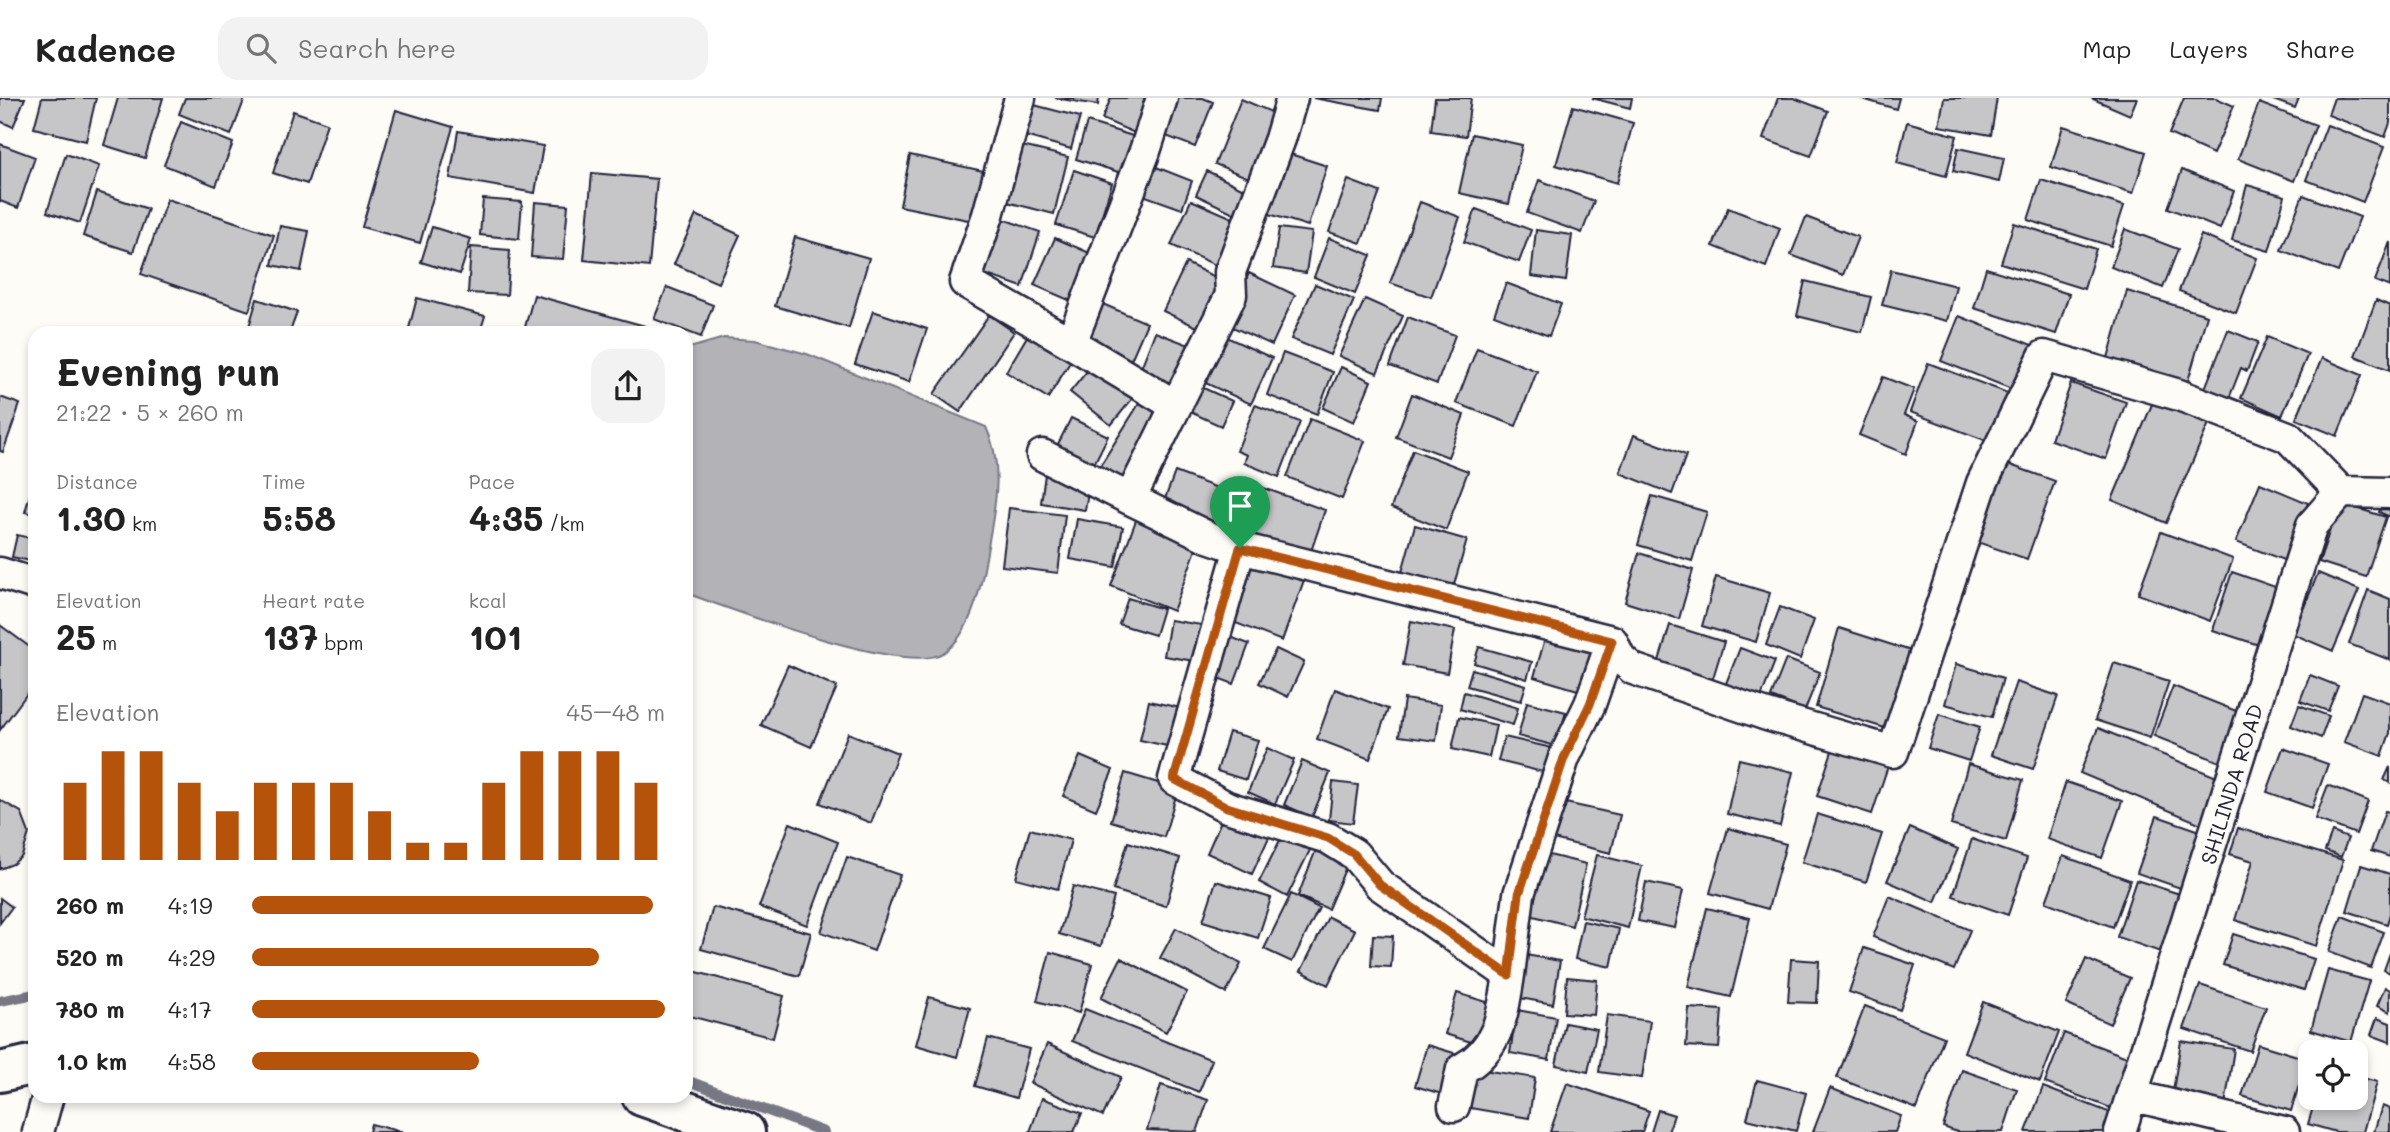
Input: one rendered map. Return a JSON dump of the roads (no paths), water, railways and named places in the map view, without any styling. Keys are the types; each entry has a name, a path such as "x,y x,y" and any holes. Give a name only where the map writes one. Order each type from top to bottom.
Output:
{"street":[{"path":"1020,98 965,282 1176,406"},
{"path":"1070,343 1145,151 1162,98"},
{"path":"1130,499 1231,295 1230,272 1280,139 1292,98"},
{"path":"1612,641 1620,658 1633,668 1767,715 1894,752 1982,482 2044,356 2179,396 2288,437 2341,492 2390,493"},
{"path":"1041,455 1208,537 1240,548 1612,641"},
{"name":"SHILINDA ROAD","path":"2120,1132 2134,1096 2312,525 2341,492"},
{"path":"1240,548 1174,779 1227,807 1336,844 1354,854 1380,885 1509,975"},
{"path":"0,573 28,582"},
{"path":"1454,1106 1462,1069 1477,1060 1492,1045 1503,1014 1519,894 1564,758 1590,704 1612,641"},
{"path":"0,1072 28,1066"},
{"path":"2134,1096 2284,1132"},
{"path":"38,1132 46,1103"},
{"path":"662,1103 745,1132"}],"waterway":[{"path":"0,1001 28,995"},
{"path":"693,1083 824,1132"}]}
